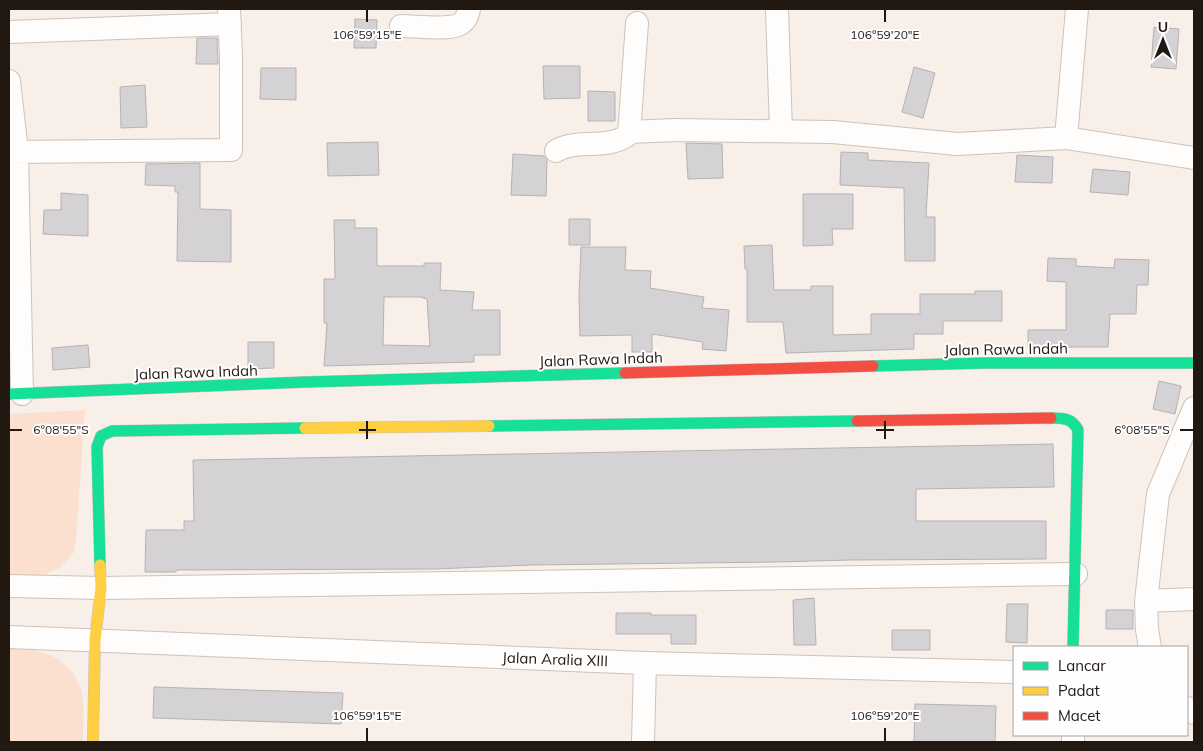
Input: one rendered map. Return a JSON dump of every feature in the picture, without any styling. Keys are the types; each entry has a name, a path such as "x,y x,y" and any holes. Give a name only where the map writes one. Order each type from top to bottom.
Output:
{"street":[{"path":"401,26 447,27 458,25 467,16 469,9"},
{"path":"777,9 781,131"},
{"path":"1066,138 1077,9"},
{"path":"9,32 230,17 232,56 231,150 13,152"},
{"path":"556,151 563,146 604,144 624,138 629,132 637,23"},
{"path":"9,82 13,152 15,394"},
{"path":"629,132 674,130 833,132 957,144 1066,138 1194,158"},
{"name":"Jalan Rawa Indah","path":"15,394 306,382 965,363 1194,363"},
{"path":"1150,646 1146,601 1158,494 1194,408"},
{"path":"93,742 96,640 101,588 97,447 102,436 112,431 1004,418 1069,419 1076,425 1078,430 1073,646"},
{"path":"9,586 101,588 1076,574"},
{"path":"1146,601 1194,599"},
{"name":"Jalan Aralia XIII","path":"9,637 646,662 1013,672"},
{"path":"643,742 646,662"}],"shaded area":[{"path":"85,410 76,539 73,554 59,568 37,578 9,581 9,414"},
{"path":"16,646 50,655 66,665 74,674 82,694 83,742 9,742 9,648"}],"building":[{"path":"355,19 377,20 376,48 354,48"},
{"path":"1154,27 1179,29 1176,69 1151,67"},
{"path":"197,38 217,38 218,64 196,64"},
{"path":"543,66 580,66 580,98 544,99"},
{"path":"914,67 935,73 923,118 902,112"},
{"path":"261,68 296,68 296,100 260,99"},
{"path":"145,85 147,127 121,128 120,87"},
{"path":"588,91 615,92 615,121 588,121"},
{"path":"378,142 379,175 328,176 327,143"},
{"path":"686,143 722,144 723,178 688,179"},
{"path":"841,152 868,153 868,160 929,163 926,217 935,217 935,261 905,261 904,188 840,185"},
{"path":"513,154 544,156 547,160 546,196 511,195"},
{"path":"1017,155 1053,157 1052,183 1015,182"},
{"path":"200,163 200,209 231,210 231,262 177,261 178,192 175,192 175,186 145,185 146,164"},
{"path":"1093,169 1130,172 1128,195 1090,192"},
{"path":"61,193 88,195 88,236 43,234 44,210 61,210"},
{"path":"803,194 853,194 853,229 832,229 833,245 803,246"},
{"path":"569,219 590,219 590,245 569,245"},
{"path":"334,220 355,220 355,228 377,228 377,266 424,266 424,263 441,263 440,290 474,292 472,310 500,310 500,355 474,355 474,362 324,366 327,323 324,323 324,279 335,279","holes":["384,297 423,297 427,299 430,346 383,345"]},
{"path":"772,245 774,290 811,290 811,286 833,286 833,335 871,334 871,314 920,314 920,294 975,294 975,291 1002,291 1002,321 943,321 943,334 914,334 914,349 786,353 783,322 747,322 747,269 745,269 744,246"},
{"path":"581,247 626,247 625,270 651,271 650,288 704,297 702,308 729,310 726,351 702,349 703,342 652,334 652,352 632,352 632,335 580,336"},
{"path":"1048,258 1076,259 1076,266 1114,268 1115,259 1149,260 1148,285 1137,285 1136,314 1110,314 1108,347 1028,347 1028,330 1066,330 1066,282 1047,281"},
{"path":"248,342 274,342 274,368 248,369"},
{"path":"88,345 90,367 53,370 52,348"},
{"path":"1159,381 1181,386 1175,414 1153,409"},
{"path":"1053,444 1054,487 916,489 916,521 1046,521 1046,559 850,560 532,565 435,569 176,570 176,572 145,572 146,530 184,530 184,521 194,521 193,460"},
{"path":"814,598 816,645 794,645 793,600"},
{"path":"1007,604 1028,604 1027,643 1006,642"},
{"path":"1106,610 1133,610 1133,629 1106,629"},
{"path":"616,613 696,615 696,644 671,644 671,634 616,634"},
{"path":"892,630 930,630 930,650 892,650"},
{"path":"154,687 343,693 341,724 153,718"},
{"path":"915,704 996,706 995,742 914,742"}],"traffic: fast":[{"path":"873,366 985,363 1194,363"},
{"path":"9,394 306,382 625,373"},
{"path":"1051,418 1070,421 1078,430 1073,646"},
{"path":"489,426 857,421"},
{"path":"100,565 97,447 101,436 112,431 305,428"}],"traffic: slow":[{"path":"305,428 489,426"},
{"path":"93,742 95,640 101,588 100,565"}],"traffic: jam":[{"path":"625,373 873,366"},
{"path":"857,421 1051,418"}]}
